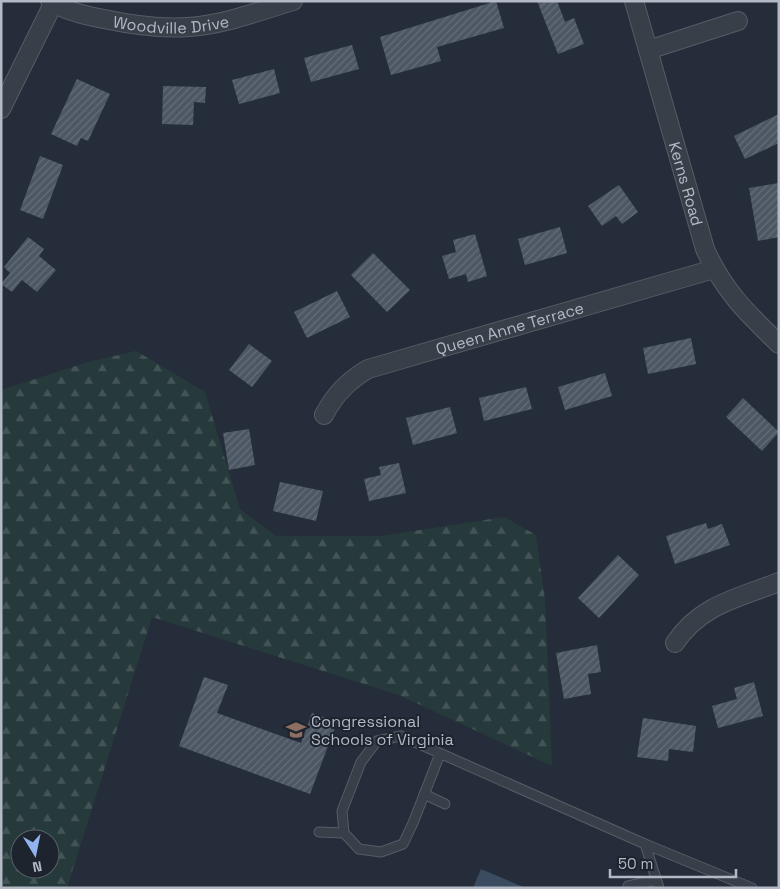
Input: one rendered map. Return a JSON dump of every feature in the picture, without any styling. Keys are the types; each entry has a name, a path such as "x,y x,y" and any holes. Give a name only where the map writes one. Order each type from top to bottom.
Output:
{"street":[{"name":"Woodville Drive","path":"52,2 89,16 124,24 163,28 190,27 230,20 293,1"},
{"name":"Kerns Road","path":"634,1 705,248 724,286 779,344"},
{"path":"1,109 52,2"},
{"path":"648,50 738,21"},
{"name":"Queen Anne Terrace","path":"324,415 340,389 368,369 714,269"},
{"path":"674,643 696,618 712,608 779,582"}],"lane":[{"path":"440,754 413,823 402,844 381,852 359,849 344,833 342,812 360,762 377,741 401,736 645,844 752,888"},
{"path":"424,794 445,804"},
{"path":"319,832 344,833"},
{"path":"628,886 657,884 645,844"}],"green space":[{"path":"136,351 205,392 240,509 276,536 381,536 504,517 536,535 545,600 552,766 399,695 152,617 67,888 1,888 1,390 88,362"}],"water":[{"path":"481,869 526,888 473,888"}],"building":[{"path":"496,1 504,28 437,47 441,61 391,75 380,37"},
{"path":"537,1 557,1 565,22 574,18 584,44 558,54"},
{"path":"352,45 359,69 311,82 304,58"},
{"path":"274,69 280,93 239,104 232,80"},
{"path":"77,79 110,94 88,141 81,138 77,146 51,134"},
{"path":"163,86 206,87 205,103 194,102 193,125 162,124"},
{"path":"779,114 779,143 745,159 734,136"},
{"path":"40,156 63,165 43,219 20,210"},
{"path":"779,183 779,237 758,241 749,188"},
{"path":"619,185 638,212 622,224 616,216 602,226 588,206"},
{"path":"560,227 567,253 525,265 518,239"},
{"path":"475,234 487,276 468,282 466,274 449,279 442,256 456,252 453,240"},
{"path":"28,237 44,249 39,256 56,270 37,292 22,280 12,292 1,284 10,273 4,267"},
{"path":"373,253 410,290 387,312 351,275"},
{"path":"337,291 350,317 307,338 294,312"},
{"path":"691,338 696,364 648,374 643,348"},
{"path":"249,344 272,361 252,387 229,370"},
{"path":"605,373 612,396 565,410 558,387"},
{"path":"526,387 532,409 484,421 479,398"},
{"path":"743,398 779,432 762,451 726,417"},
{"path":"450,407 457,433 413,445 406,418"},
{"path":"249,429 255,465 229,470 223,433"},
{"path":"399,463 406,493 369,501 364,479 381,475 379,467"},
{"path":"280,482 323,491 316,521 273,511"},
{"path":"706,523 708,529 722,524 730,545 675,564 666,536"},
{"path":"618,555 639,575 599,618 578,598"},
{"path":"597,645 601,672 588,674 591,694 564,699 556,653"},
{"path":"204,677 228,685 217,713 301,743 312,713 337,722 310,794 179,746"},
{"path":"754,682 763,716 718,728 712,706 737,699 734,688"},
{"path":"643,718 696,726 693,752 669,749 668,761 637,757"}],"place":[{"name":"Congressional Schools of Virginia","path":"296,730"}]}
